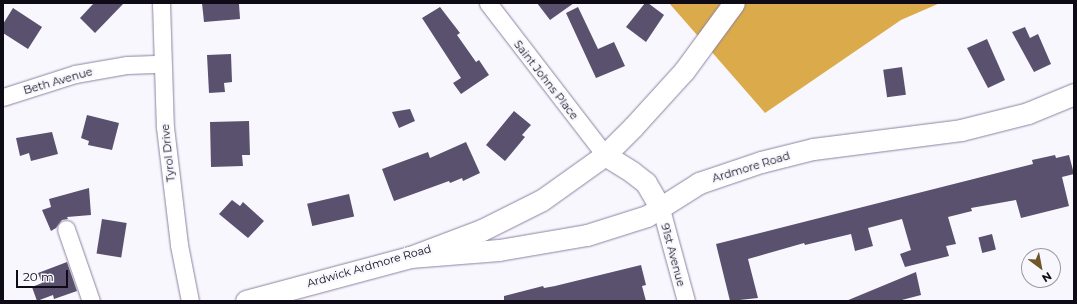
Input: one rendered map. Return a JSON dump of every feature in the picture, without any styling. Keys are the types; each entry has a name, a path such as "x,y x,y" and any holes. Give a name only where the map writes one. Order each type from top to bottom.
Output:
{"street":[{"name":"Tyrol Drive","path":"161,3 162,64 172,192 190,301"},
{"name":"Saint Johns Place","path":"488,3 605,155"},
{"name":"Ardwick Ardmore Road","path":"246,301 410,257 517,214 578,176 605,155 665,94 734,3"},
{"name":"Beth Avenue","path":"3,97 75,74 127,65 162,64"},
{"name":"Ardmore Road","path":"410,257 499,250 587,235 634,222 660,209 681,192 699,183 761,162 813,149 962,130 1028,113 1074,94"},
{"path":"605,155 632,172 646,184 660,209"},
{"name":"91st Avenue","path":"660,209 686,301"},
{"path":"66,229 91,301"}],"shaded area":[{"path":"669,3 940,3 901,20 765,113"}],"building":[{"path":"94,3 124,3 95,33 80,18"},
{"path":"202,3 239,4 240,19 204,22"},
{"path":"537,3 574,3 550,20"},
{"path":"645,3 648,3 664,15 646,42 626,27"},
{"path":"440,7 460,33 457,35 476,62 479,60 489,75 461,94 453,83 461,78 422,18"},
{"path":"578,7 598,49 614,42 625,66 596,78 566,13"},
{"path":"13,8 42,27 28,49 3,33 3,24"},
{"path":"1025,27 1030,38 1038,34 1051,64 1034,72 1012,32"},
{"path":"987,39 1005,80 988,88 967,48"},
{"path":"231,54 232,82 224,83 225,92 209,93 207,55"},
{"path":"902,67 906,95 887,97 883,70"},
{"path":"410,109 415,121 399,128 392,112"},
{"path":"514,111 531,125 522,135 525,137 505,161 486,145"},
{"path":"87,115 119,123 112,150 88,145 89,141 81,138"},
{"path":"249,121 250,155 242,155 243,166 211,167 210,122"},
{"path":"52,132 58,154 31,161 29,153 20,156 16,138"},
{"path":"466,142 480,173 463,181 462,178 450,183 449,181 394,201 382,169 428,152 430,158"},
{"path":"1055,155 1056,158 1069,155 1074,174 1062,177 1069,206 1021,218 1016,200 971,208 972,211 948,217 956,244 946,246 949,256 905,267 900,254 911,250 902,219 868,228 873,246 855,251 851,234 805,245 804,243 748,259 758,298 730,301 716,244 1033,164 1032,160"},
{"path":"89,188 91,215 67,217 68,219 62,220 56,228 51,231 42,210 51,207 49,199"},
{"path":"349,194 354,216 312,226 307,204"},
{"path":"232,200 240,206 243,202 264,221 248,238 219,214"},
{"path":"102,219 127,223 121,257 97,254"},
{"path":"992,234 996,250 982,253 978,237"},
{"path":"67,262 77,291 54,299 53,295 37,301 32,287 42,283 38,273"},
{"path":"641,265 646,285 642,286 646,301 504,301 504,296 543,286 544,288 555,286"},
{"path":"916,272 921,295 898,301 846,301"}]}
